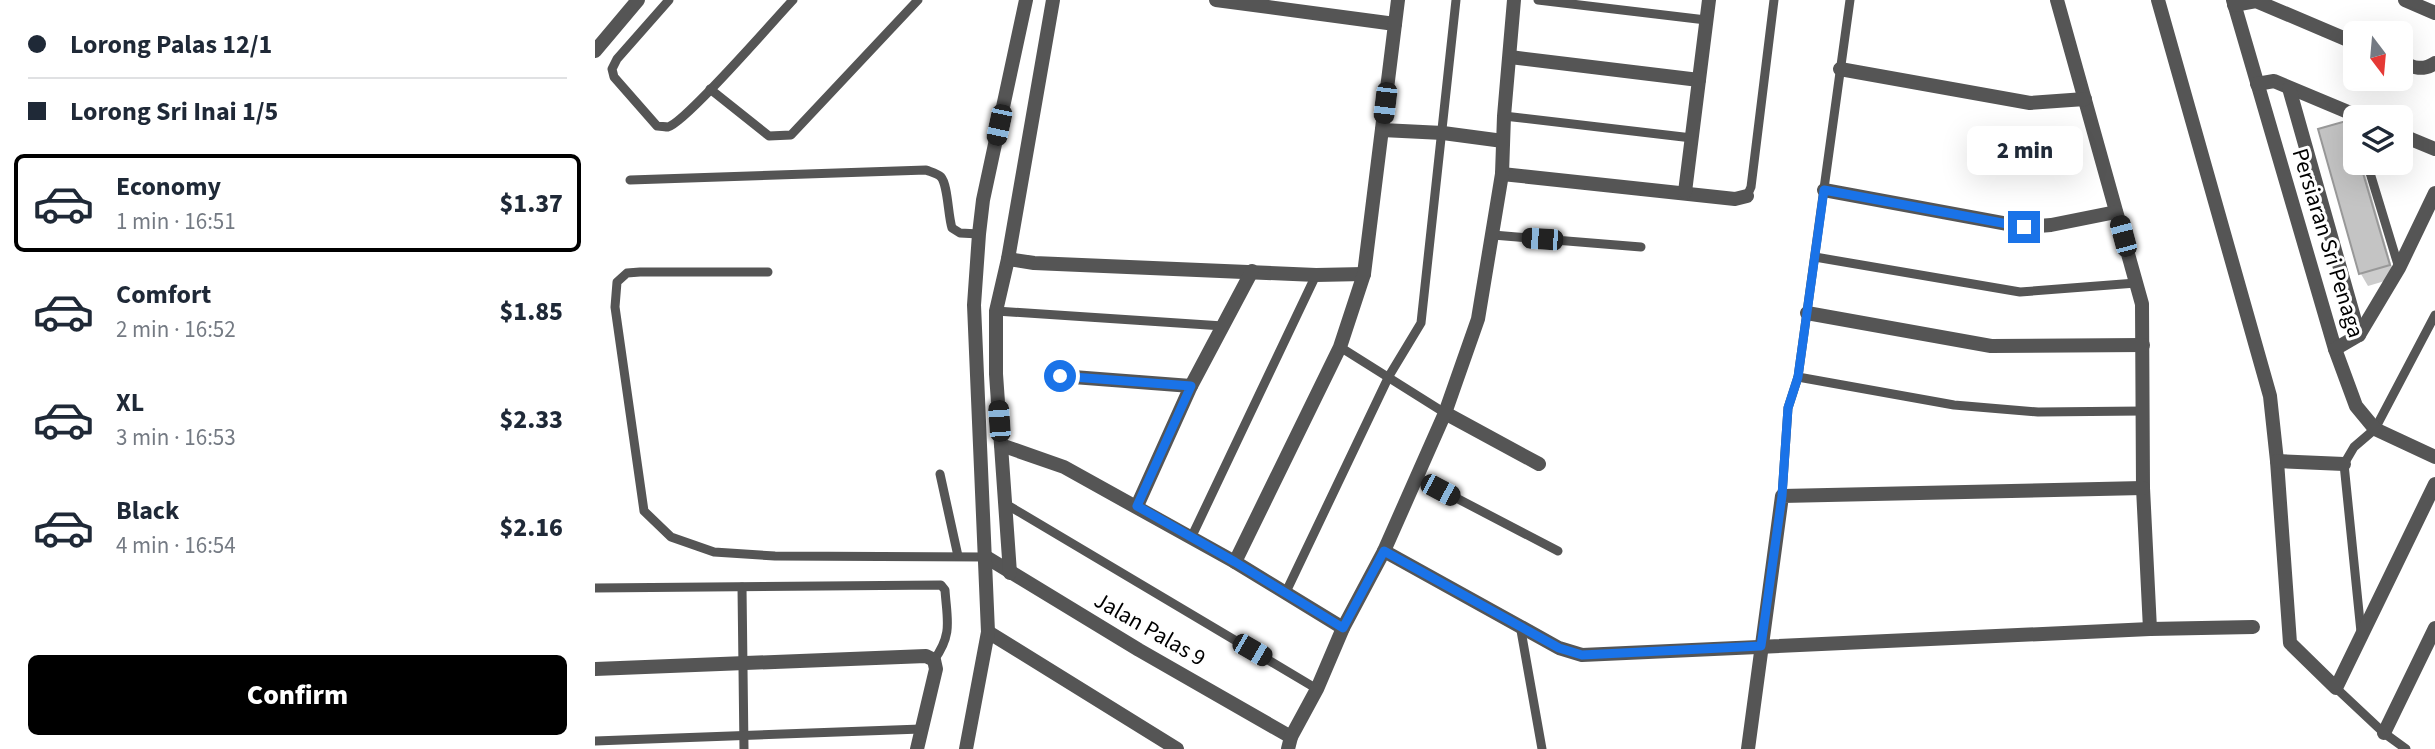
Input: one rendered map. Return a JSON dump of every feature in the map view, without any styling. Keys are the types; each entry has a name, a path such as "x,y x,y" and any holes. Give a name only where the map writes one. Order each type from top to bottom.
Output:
{"street":[{"path":"966,749 988,632 974,305 979,234 983,200 1025,0"},
{"path":"1010,573 996,374 996,311 1009,259 1053,0"},
{"path":"1216,0 1395,24"},
{"path":"1235,562 1340,347 1364,274 1398,0"},
{"path":"1290,743 1343,628 1384,551 1445,412 1478,319 1502,174 1514,0"},
{"path":"1685,192 1709,0"},
{"path":"2057,0 2142,304 2143,488 2150,629"},
{"path":"2158,0 2270,396 2290,643 2336,688 2435,484"},
{"path":"2405,0 2435,13"},
{"path":"2234,3 2256,1 2343,38"},
{"path":"595,51 630,3"},
{"name":"Persiaran Sri Penaga","path":"2234,3 2335,349 2356,406 2375,429 2435,457"},
{"path":"1510,57 1699,80"},
{"path":"2413,67 2428,67 2435,63"},
{"path":"1840,69 2030,103 2085,99"},
{"path":"2257,84 2274,81 2343,112"},
{"path":"2289,88 2359,335"},
{"path":"1382,130 1503,141"},
{"path":"2413,140 2435,149"},
{"path":"1502,174 1735,199 1747,196"},
{"path":"1824,190 2024,227 2051,225 2116,212"},
{"path":"2335,349 2359,335 2399,268 2435,193"},
{"path":"1009,259 1034,263 1316,275 1364,274"},
{"path":"1137,506 1191,386 1252,271"},
{"path":"1807,313 1991,346 2143,345"},
{"path":"1060,376 1191,386"},
{"path":"1445,412 1539,464"},
{"path":"1001,445 1063,467 1137,506 1343,628"},
{"path":"2277,461 2344,464"},
{"path":"1748,749 1782,496 2143,488"},
{"path":"1384,551 1559,648 1582,655 2150,629 2253,627"},
{"name":"Jalan Palas 9","path":"986,557 1290,743"},
{"path":"2385,733 2435,628"},
{"path":"988,632 1178,749"},
{"path":"595,669 926,656 934,660 936,669 917,749"}],"lane":[{"path":"669,0 612,69 614,77 657,126 667,127 680,120 793,0"},
{"path":"710,89 769,136 791,135 918,0"},
{"path":"1285,594 1389,376 1420,323 1456,0"},
{"path":"1538,0 1706,20"},
{"path":"1747,196 1751,187 1774,0"},
{"path":"1782,496 1788,408 1798,377 1850,0"},
{"path":"1504,116 1692,138"},
{"path":"630,180 926,170 939,174 944,181 952,229 960,233 979,234"},
{"path":"2371,175 2399,268"},
{"path":"1493,235 1641,247"},
{"path":"1815,257 2020,292 2136,283"},
{"path":"768,272 641,272 627,274 617,282 615,307 643,511 671,537 714,552 775,556 986,557"},
{"path":"1191,538 1316,275"},
{"path":"996,311 1223,326"},
{"path":"2362,635 2344,464 2354,447 2375,429 2435,315"},
{"path":"1340,347 1445,412"},
{"path":"1798,377 1954,405 2038,412 2143,411"},
{"path":"940,474 958,556"},
{"path":"1416,477 1558,551"},
{"path":"1004,503 1317,689"},
{"path":"595,588 941,585 945,590 947,635 945,645 934,660"},
{"path":"742,587 744,749"},
{"path":"1520,625 1542,749"},
{"path":"2336,688 2406,749"},
{"path":"595,741 921,729"}],"building":[{"path":"2343,122 2343,175 2364,175 2390,265 2359,274 2318,129"}],"route":[{"path":"1060,376 1191,386 1137,506 1343,628 1384,551 1559,648 1582,655 1761,646 1782,496 1788,408 1798,377 1824,190 2024,227"}]}
